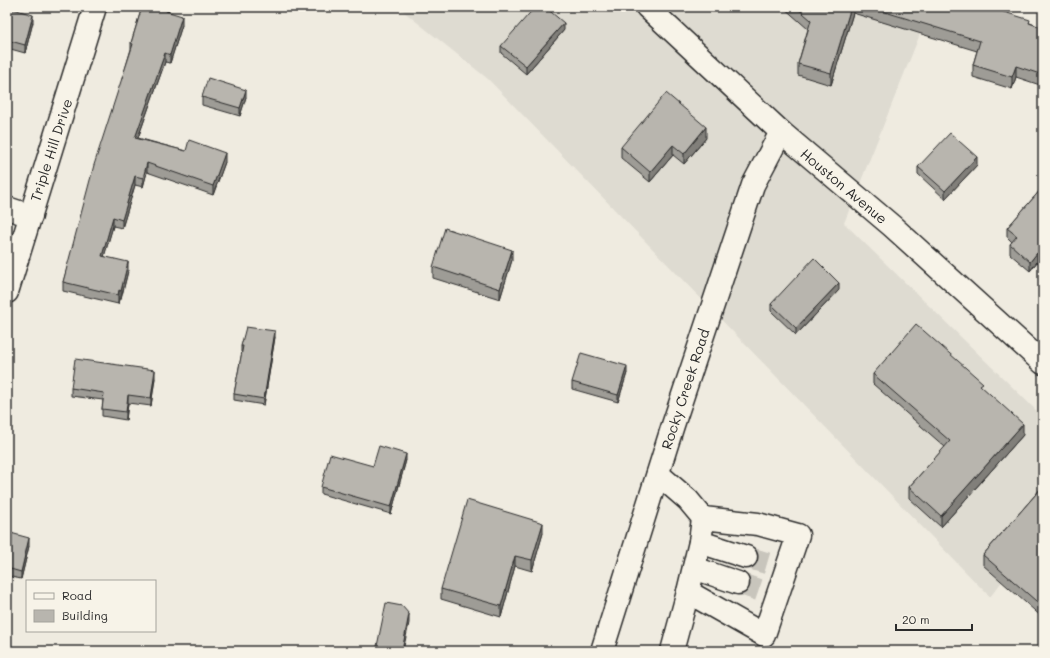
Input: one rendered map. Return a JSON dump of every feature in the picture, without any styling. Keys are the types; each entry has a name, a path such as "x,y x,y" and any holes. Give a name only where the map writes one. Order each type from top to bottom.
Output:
{"street":[{"name":"Triple Hill Drive","path":"7,292 95,7"},
{"name":"Houston Avenue","path":"654,9 781,132 892,226 1043,363"},
{"name":"Rocky Creek Road","path":"602,651 658,474 753,185 781,132"},
{"path":"7,208 30,216"},
{"path":"658,474 688,500 703,518 758,524 798,535 780,567 771,594 764,635 688,592"},
{"path":"672,651 694,568 700,542 703,518"},
{"path":"700,542 746,556"},
{"path":"694,568 738,583"}],"shaded area":[{"path":"398,7 931,7 844,223 1043,417 1043,529 990,597 488,79"}],"building":[{"path":"7,7 33,15 25,45 7,40"},
{"path":"142,7 167,7 166,11 182,16 170,55 165,53 135,138 186,151 189,140 225,153 213,186 147,163 143,178 135,176 122,220 113,217 102,256 128,262 121,291 119,290 118,295 63,282 94,165 133,44 131,43"},
{"path":"535,7 545,7 564,23 526,66 501,46"},
{"path":"796,7 851,7 831,73 798,64 811,20"},
{"path":"869,7 988,7 1030,20 1029,23 1043,28 1043,75 1016,66 1012,77 973,65 980,41"},
{"path":"208,78 246,90 240,108 202,97"},
{"path":"7,83 11,84 7,97"},
{"path":"666,93 706,127 684,154 673,145 650,172 621,147"},
{"path":"950,133 977,157 945,191 918,167"},
{"path":"1043,187 1043,258 1037,253 1030,262 1010,244 1017,236 1007,228"},
{"path":"445,228 512,250 500,289 433,267"},
{"path":"814,258 839,283 796,328 771,304"},
{"path":"916,324 983,383 980,385 1023,424 941,516 909,487 950,441 873,374"},
{"path":"246,327 275,331 264,399 234,394 243,346 241,346"},
{"path":"581,353 627,366 618,395 572,382"},
{"path":"75,359 155,370 151,398 128,395 126,412 102,409 104,393 71,388"},
{"path":"379,446 406,454 391,507 321,487 330,454 373,466"},
{"path":"1043,486 1043,607 983,555"},
{"path":"467,500 543,523 532,560 515,556 501,606 441,589"},
{"path":"7,532 29,538 21,572 7,568"},
{"path":"386,603 402,606 409,614 402,651 376,651"}],"tunnel":[{"path":"746,557 773,565"},
{"path":"738,583 764,592"}]}
